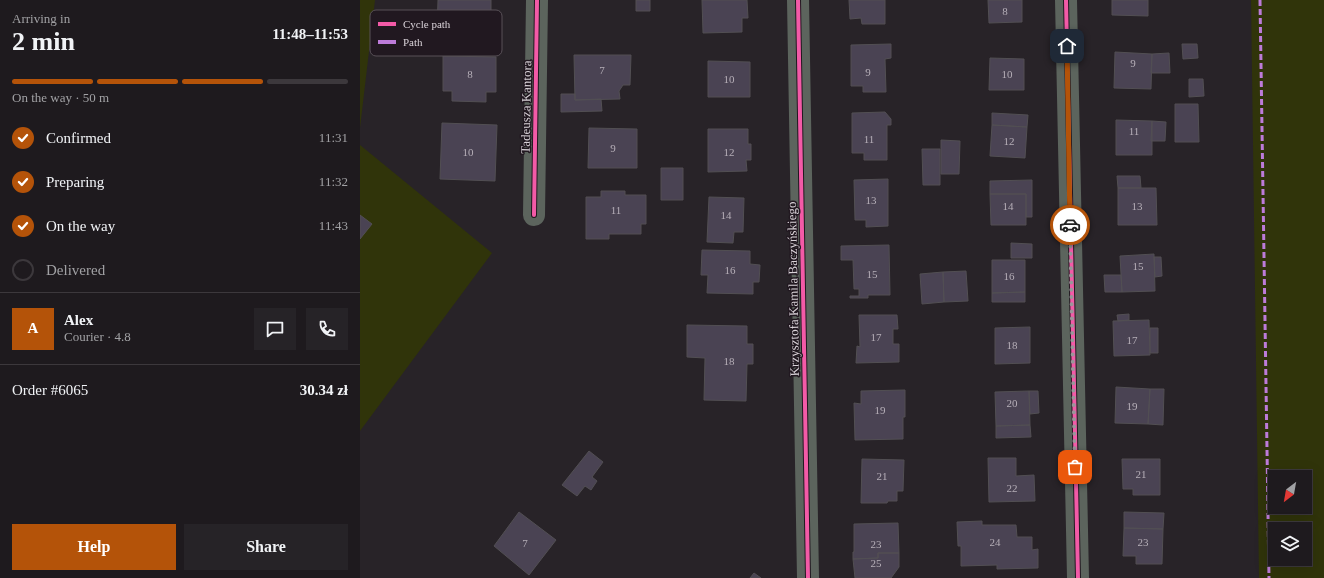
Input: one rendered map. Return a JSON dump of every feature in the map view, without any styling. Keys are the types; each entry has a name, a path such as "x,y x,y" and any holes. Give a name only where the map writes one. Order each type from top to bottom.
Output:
{"street":[{"name":"Tadeusza Kantora","path":"534,214 537,0"},
{"name":"Krzysztofa Kamila Baczyńskiego","path":"798,0 808,578"},
{"path":"1066,0 1078,578"}],"green space":[{"path":"360,0 375,0 374,10 370,10 370,43 360,128"},
{"path":"1251,0 1324,0 1324,578 1259,578"},
{"path":"360,145 492,253 360,431"}],"building":[{"path":"438,0 491,0 491,10 438,10"},
{"path":"636,0 650,0 650,11 636,11"},
{"path":"702,0 747,0 748,18 742,18 742,32 703,33"},
{"path":"849,0 885,0 885,24 862,24 861,18 850,19"},
{"path":"988,0 1022,0 1022,22 989,23"},
{"path":"1112,0 1148,0 1148,16 1112,15"},
{"path":"891,44 891,58 885,59 886,92 863,92 863,86 851,86 851,45"},
{"path":"1182,44 1197,44 1198,58 1183,59"},
{"path":"1115,52 1152,54 1151,89 1114,88"},
{"path":"1169,53 1170,73 1151,73 1152,54"},
{"path":"574,55 631,55 630,85 623,85 619,91 620,99 575,100"},
{"path":"443,56 496,57 496,92 486,92 486,102 452,101 452,91 443,91"},
{"path":"990,58 1024,59 1024,90 989,90"},
{"path":"708,61 750,62 750,97 708,97"},
{"path":"1189,79 1203,79 1204,96 1189,97"},
{"path":"561,94 575,94 575,100 601,99 602,111 561,112"},
{"path":"1175,104 1198,104 1199,142 1175,142"},
{"path":"885,112 891,119 891,125 887,125 887,160 864,160 864,153 852,153 852,113"},
{"path":"992,113 1028,115 1027,127 992,125"},
{"path":"1116,120 1152,121 1152,155 1116,155"},
{"path":"1152,121 1166,122 1165,141 1151,141"},
{"path":"442,123 497,125 495,181 440,179"},
{"path":"992,125 1027,127 1025,158 990,156"},
{"path":"589,128 637,129 637,168 588,168"},
{"path":"708,129 748,129 748,144 751,144 751,160 746,160 747,171 708,172"},
{"path":"941,140 960,141 959,174 941,174"},
{"path":"922,149 940,149 940,185 923,185"},
{"path":"661,168 683,168 683,200 661,200"},
{"path":"1117,176 1140,176 1141,188 1118,188"},
{"path":"888,179 888,226 866,227 866,220 855,220 854,180"},
{"path":"1032,180 1032,217 1026,217 1026,194 990,194 990,181"},
{"path":"1118,188 1156,188 1157,225 1118,225"},
{"path":"601,191 625,191 625,195 646,195 646,224 641,224 641,234 609,234 609,239 586,239 586,197 601,197"},
{"path":"990,194 1026,194 1026,225 991,225"},
{"path":"709,197 744,198 743,232 734,232 733,243 707,242"},
{"path":"360,215 372,224 360,239"},
{"path":"1011,243 1032,244 1032,258 1011,258"},
{"path":"889,245 890,295 868,295 868,298 850,298 850,296 859,296 859,289 854,289 853,260 841,260 841,246"},
{"path":"702,250 750,251 750,264 760,265 759,282 753,282 753,294 707,293 708,275 701,275"},
{"path":"1154,254 1155,291 1122,292 1120,256"},
{"path":"1154,257 1161,257 1162,276 1155,277"},
{"path":"992,260 1025,260 1025,292 992,293"},
{"path":"966,271 968,301 944,302 943,272"},
{"path":"943,272 944,302 922,304 920,274"},
{"path":"1104,275 1121,275 1122,292 1105,292"},
{"path":"1025,292 1025,302 992,302 992,293"},
{"path":"1129,314 1129,320 1118,321 1117,315"},
{"path":"859,315 897,315 898,329 893,329 893,344 899,344 899,362 856,363 857,346 860,347"},
{"path":"1149,320 1150,355 1114,356 1113,321"},
{"path":"687,325 747,326 747,344 753,344 753,364 747,364 746,401 704,400 705,358 687,357"},
{"path":"1030,327 1030,363 995,364 995,328"},
{"path":"1150,328 1158,328 1158,353 1150,353"},
{"path":"1116,387 1150,389 1148,424 1115,423"},
{"path":"1150,389 1164,389 1163,425 1148,424"},
{"path":"905,390 903,439 855,440 854,403 861,404 861,391"},
{"path":"1029,391 1030,425 996,426 995,392"},
{"path":"1029,391 1038,391 1039,413 1030,414"},
{"path":"1030,425 1031,437 996,438 996,426"},
{"path":"589,451 603,462 592,477 597,481 591,490 585,486 577,496 562,485"},
{"path":"988,458 1016,458 1016,476 1034,475 1035,501 989,502"},
{"path":"862,459 904,460 903,491 897,491 897,501 888,501 887,503 861,503"},
{"path":"1122,459 1160,459 1160,495 1133,495 1133,489 1123,489"},
{"path":"519,512 556,540 529,575 494,546"},
{"path":"1124,512 1164,513 1163,529 1124,528"},
{"path":"982,521 982,525 1016,525 1017,537 1032,537 1032,550 1038,549 1038,568 997,569 997,565 961,566 961,546 958,546 957,522"},
{"path":"898,523 899,553 878,553 878,558 853,559 854,524"},
{"path":"1124,528 1163,529 1162,564 1136,564 1136,556 1123,556"},
{"path":"878,553 899,553 899,567 891,578 855,578 853,559 878,558"},
{"path":"754,573 761,578 750,578"}],"marked path":[{"path":"1260,0 1269,578"}],"cycle path":[{"path":"534,215 537,0"},
{"path":"798,0 808,578"},
{"path":"1066,0 1078,578"}],"way so far":[{"path":"1070,225 1075,467"}],"route":[{"path":"1067,46 1070,225"}]}
